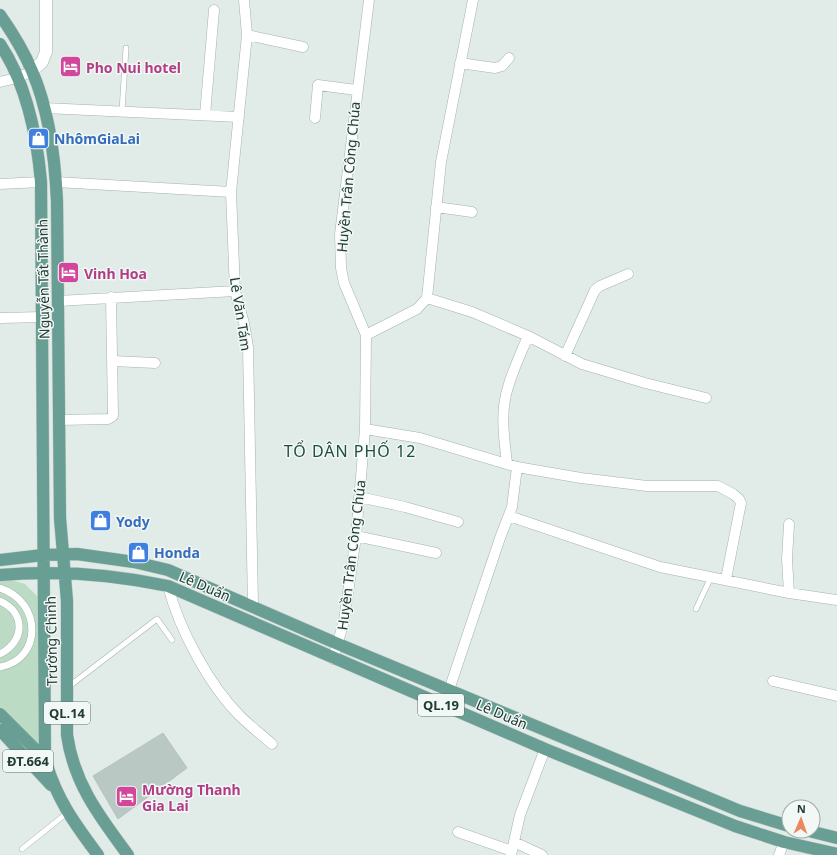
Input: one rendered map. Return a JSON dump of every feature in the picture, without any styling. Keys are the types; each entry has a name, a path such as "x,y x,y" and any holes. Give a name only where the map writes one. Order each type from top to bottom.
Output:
{"main road":[{"name":"Nguyễn Tất Thành","path":"0,15 32,71 44,108 55,164 60,420 60,518 63,554"},
{"name":"Nguyễn Tất Thành","path":"0,44 17,78 30,115 41,182 42,555"},
{"name":"Lê Duẩn","path":"0,560 63,554 94,556 168,570 338,644 740,811 781,824"},
{"name":"Trường Chinh","path":"63,554 66,601 67,735 74,768 90,802 128,855"},
{"name":"Trường Chinh","path":"42,555 45,759 57,792 67,813 98,855"},
{"name":"Lê Duẩn","path":"0,575 43,572 64,573 133,579 168,586 333,659 545,749 735,826 784,842 837,854"},
{"path":"0,714 45,759"},
{"name":"ĐT.664","path":"0,730 57,792"},
{"path":"821,834 837,838"}],"street":[{"path":"0,82 17,78 32,71 42,62 46,52 46,0"},
{"name":"Lê Văn Tám","path":"244,0 247,35 231,192 235,291 244,323 248,347 253,606"},
{"name":"Huyền Trân Công Chúa","path":"333,659 344,621 356,536 365,428 366,335 344,283 340,254 340,234 356,90 369,0"},
{"path":"366,335 417,309 427,298 441,162 474,0"},
{"path":"205,115 214,10"},
{"path":"247,35 303,46"},
{"path":"460,63 495,68 502,66 509,58"},
{"path":"315,118 318,85 356,90"},
{"path":"44,108 239,117"},
{"path":"0,184 41,182"},
{"path":"56,182 231,192"},
{"path":"436,207 472,212"},
{"path":"565,356 595,290 600,286 628,274"},
{"path":"58,301 235,291"},
{"path":"60,420 111,418 113,411 111,297"},
{"path":"427,298 472,312 528,336 582,364 645,383 706,398"},
{"path":"0,318 42,317"},
{"path":"449,690 500,538 509,516 512,465 503,424 504,406 507,388 528,336"},
{"path":"112,361 155,363"},
{"path":"365,428 420,438 512,465 581,478 640,486 662,487 711,485 723,488 739,499 741,503 726,579"},
{"path":"359,497 405,507 458,522"},
{"path":"509,516 660,567 726,579 789,593 837,600"},
{"path":"789,524 789,593"},
{"path":"356,536 436,554"},
{"path":"168,586 180,624 223,696 240,716 272,744"},
{"path":"0,588 10,591 21,599 28,610 32,622 30,640 26,649 17,659 0,667"},
{"path":"0,601 13,610 19,627 14,634 8,650 0,654"},
{"path":"30,640 44,645"},
{"path":"773,681 837,696"},
{"path":"512,850 520,815 545,749"},
{"path":"458,832 512,850 542,855"},
{"path":"779,855 784,842"}],"lane":[{"path":"122,111 126,48"},
{"path":"696,609 711,577"},
{"path":"67,687 157,619 172,640"},
{"path":"22,849 67,813"}],"green space":[{"path":"0,577 25,584 39,598 41,743 38,744 0,710"}],"building":[{"name":"Mường Thanh Gia Lai","path":"163,733 187,768 118,819 93,776"}],"place":[{"name":"Pho Nui hotel","path":"71,67"},
{"name":"NhômGiaLai","path":"39,138"},
{"name":"Vinh Hoa","path":"69,273"},
{"name":"Yody","path":"100,521"},
{"name":"Honda","path":"138,552"},
{"name":"Mường Thanh Gia Lai","path":"127,797"}],"district":[{"name":"TỔ DÂN PHỐ 12","path":"350,451"}]}
